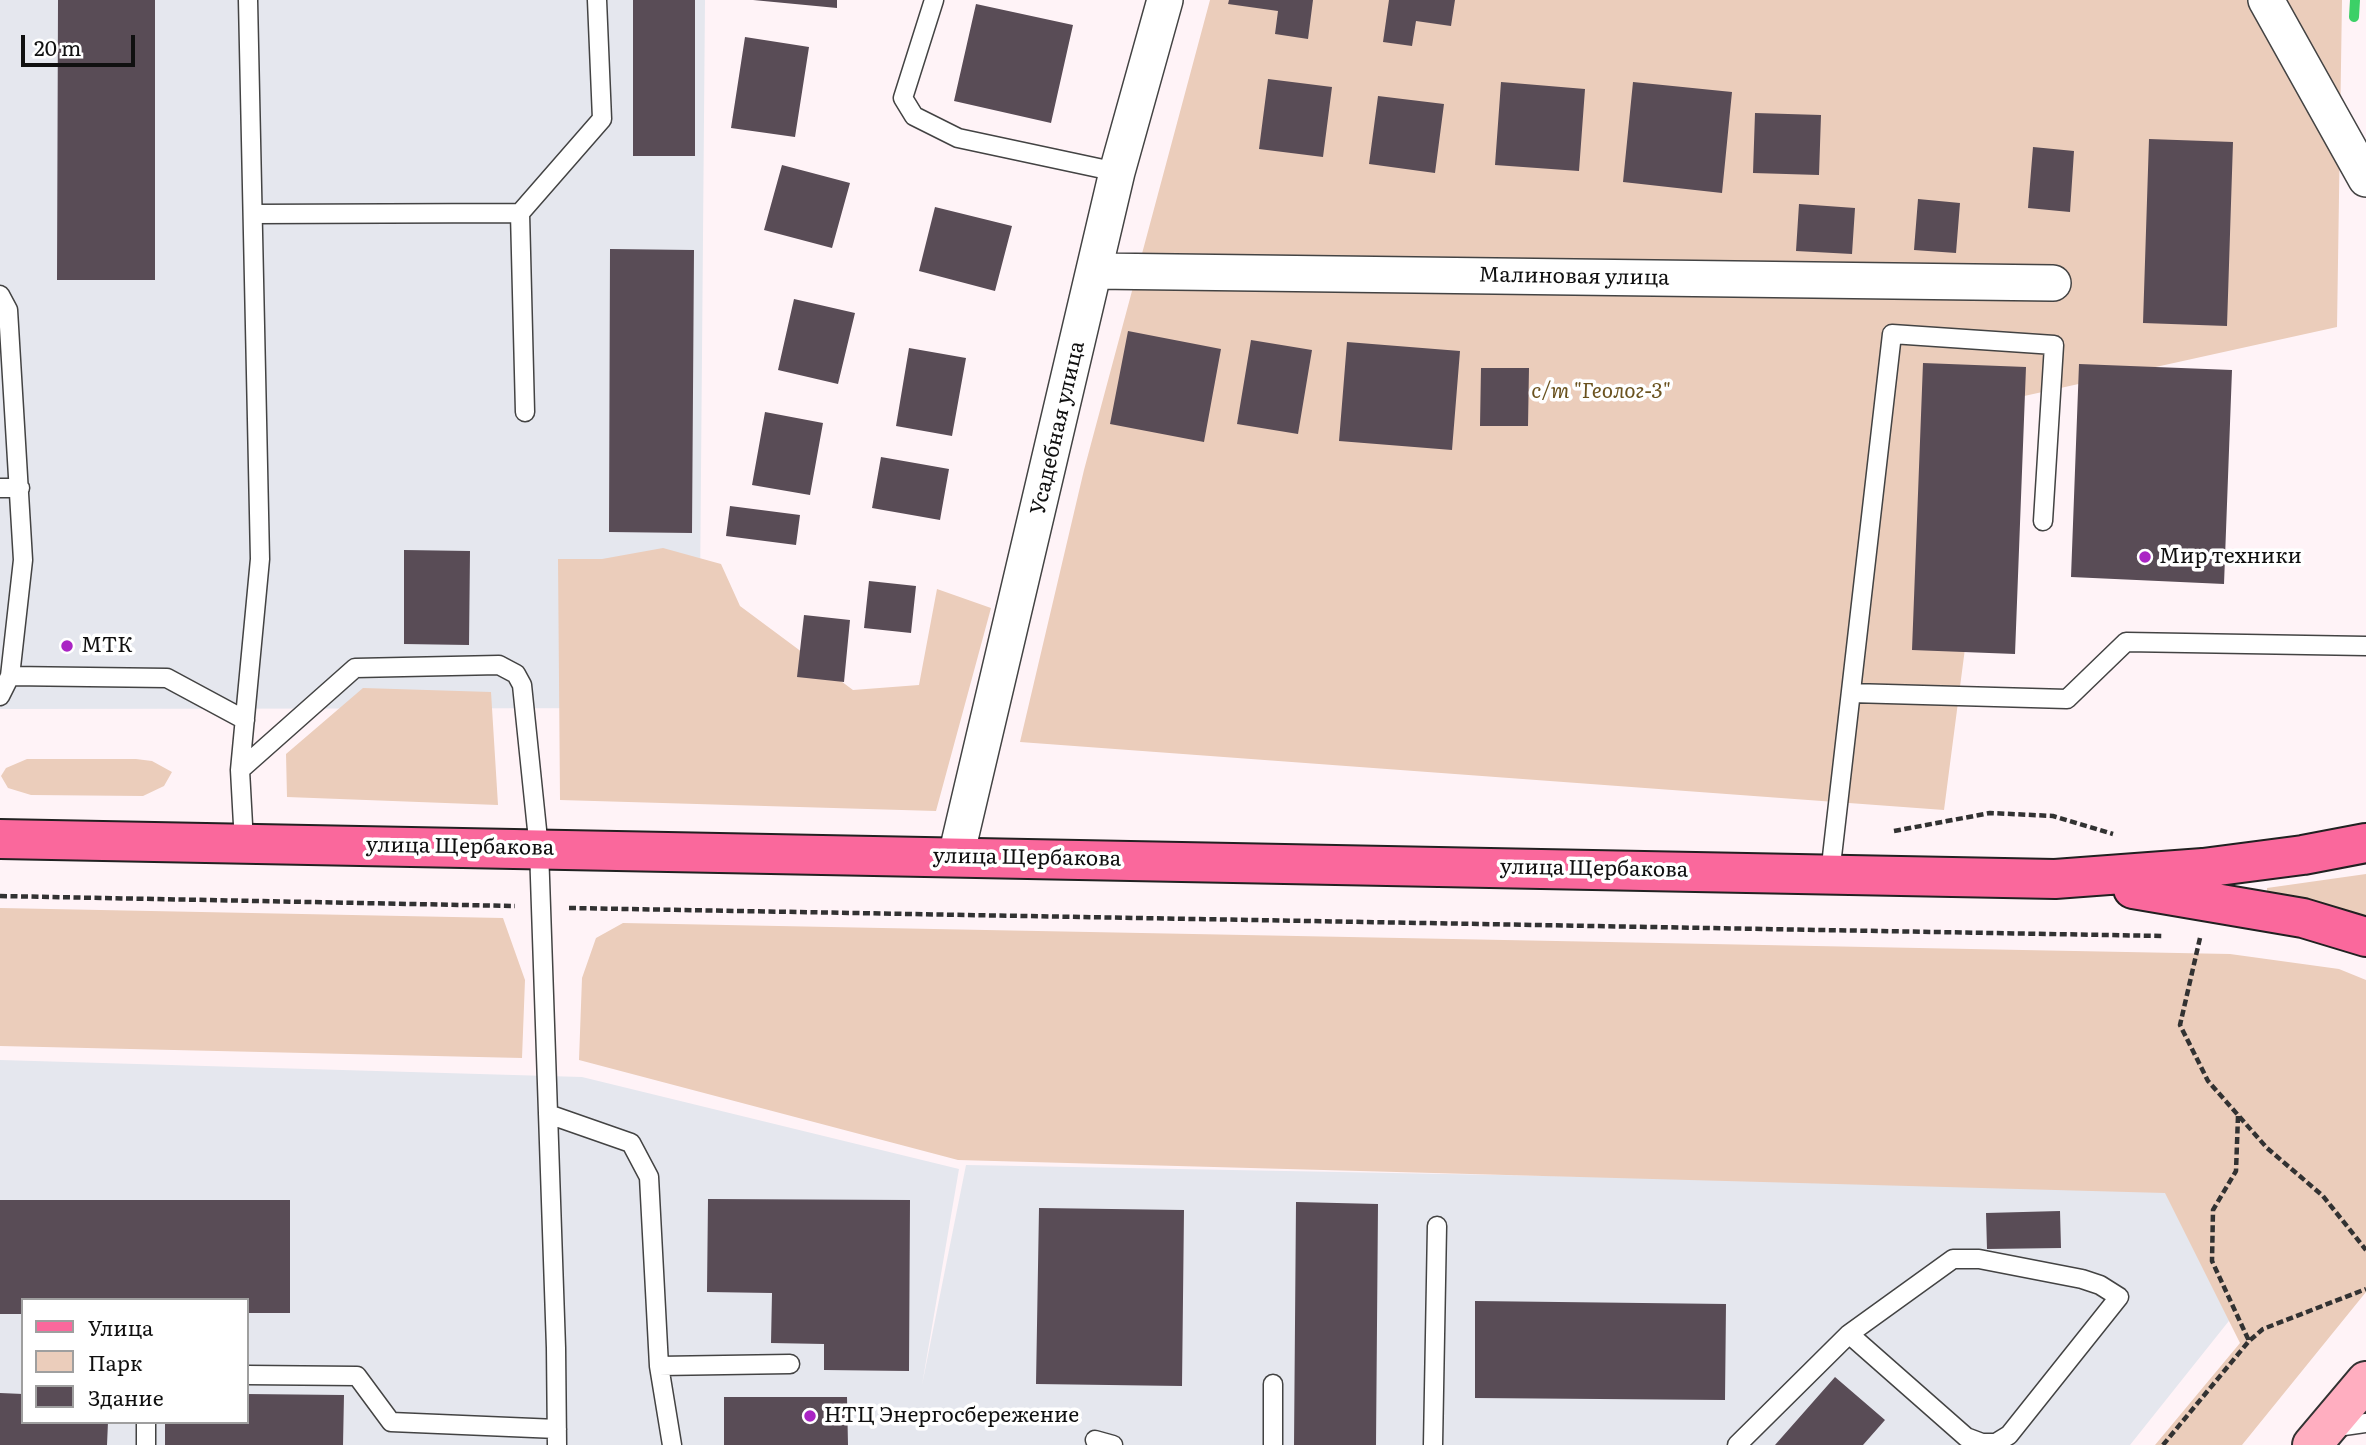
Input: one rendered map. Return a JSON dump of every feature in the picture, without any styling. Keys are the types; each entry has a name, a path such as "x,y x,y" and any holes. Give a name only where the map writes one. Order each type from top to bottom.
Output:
{"main road":[{"name":"улица Щербакова","path":"0,839 2055,879"},
{"path":"2055,879 2203,868 2303,855 2366,843"},
{"path":"2055,879 2202,898 2304,918 2366,937"},
{"path":"2319,1437 2366,1381"}],"street":[{"name":"Усадебная улица","path":"956,856 1096,271 1117,172 1165,0"},
{"path":"2266,0 2366,180"},
{"name":"Малиновая улица","path":"1096,271 2053,283"}],"lane":[{"path":"244,843 240,770 260,559 248,0"},
{"path":"525,412 520,213 602,119 597,0"},
{"path":"934,0 903,99 914,116 934,129 958,138 1117,172"},
{"path":"253,214 520,213"},
{"path":"0,295 8,310 23,560 10,676 0,695"},
{"path":"1830,874 1892,334 2054,345 2043,521"},
{"path":"0,488 20,488"},
{"path":"1851,693 2067,699 2126,642 2366,646"},
{"path":"240,770 355,668 499,665 516,674 522,685 539,849 557,1437"},
{"path":"10,676 167,678 245,720"},
{"path":"548,1114 631,1143 649,1177 659,1366 673,1445"},
{"path":"1433,1445 1437,1226"},
{"path":"1737,1445 1849,1334 1953,1259 1979,1259 2082,1279 2101,1285 2119,1297 2009,1435 1996,1443 1982,1443 1966,1437 1849,1334"},
{"path":"659,1366 790,1364"},
{"path":"248,1375 357,1376 391,1422 557,1437"},
{"path":"1273,1384 1273,1445"},
{"path":"2319,1437 2366,1423"},
{"path":"146,1424 146,1445"},
{"path":"547,1445 557,1437"},
{"path":"1094,1440 1113,1445"}],"path":[{"path":"1894,831 1990,813 2053,816 2117,836"},
{"path":"0,896 2172,936"},
{"path":"2186,936 2213,938"},
{"path":"2200,937 2180,1025 2208,1081 2267,1148 2323,1196 2366,1250"},
{"path":"2238,1115 2236,1171 2213,1210 2212,1261 2249,1341"},
{"path":"2163,1445 2249,1341 2263,1329 2366,1289"}],"shaded area":[{"path":"0,0 705,0 699,708 0,709"},
{"path":"0,1060 582,1077 959,1169 922,1385 966,1165 2296,1190 2303,1228 2130,1445 0,1445"}],"green space":[{"name":"с/т \"Геолог-3\"","path":"1210,0 2342,0 2337,327 1997,402 1944,810 1020,742 1084,470"},
{"path":"663,548 721,564 740,606 853,690 919,685 937,589 991,608 936,811 560,800 558,559 602,559"},
{"path":"363,688 491,692 498,805 287,797 286,754"},
{"path":"27,759 136,759 152,761 172,772 164,786 143,796 31,795 8,788 1,776 6,768"},
{"path":"2366,874 2366,916 2267,892 2267,888"},
{"path":"0,908 503,918 525,980 522,1058 0,1046"},
{"path":"623,923 2230,954 2339,969 2366,980 2366,1292 2242,1445 2155,1445 2240,1343 2165,1193 958,1160 579,1060 582,978 596,938"}],"building":[{"path":"58,0 155,0 155,280 57,280"},
{"path":"633,0 695,0 695,156 633,156"},
{"path":"753,0 837,0 837,8"},
{"path":"1229,0 1313,0 1308,39 1275,34 1278,11 1228,4"},
{"path":"1389,0 1455,0 1451,26 1416,21 1412,46 1383,42"},
{"path":"976,4 1073,25 1051,123 954,101"},
{"path":"745,37 809,47 795,137 731,128"},
{"path":"1268,79 1332,87 1323,157 1259,149"},
{"path":"1501,82 1585,89 1579,171 1495,165"},
{"path":"1633,82 1732,92 1722,193 1623,182"},
{"path":"1378,96 1444,104 1435,173 1369,164"},
{"path":"1755,113 1821,115 1819,175 1753,173"},
{"path":"2149,139 2233,142 2227,326 2143,323"},
{"path":"2033,147 2074,151 2070,212 2028,208"},
{"path":"782,165 850,183 832,248 764,230"},
{"path":"1918,199 1960,203 1956,253 1914,250"},
{"path":"1799,204 1855,208 1852,254 1796,251"},
{"path":"935,207 1012,226 995,291 919,271"},
{"path":"610,249 694,250 692,533 609,532"},
{"path":"794,299 855,313 838,384 778,370"},
{"path":"1128,331 1221,349 1204,442 1110,424"},
{"path":"1251,340 1312,350 1298,434 1237,424"},
{"path":"1347,342 1460,351 1452,450 1339,441"},
{"path":"909,348 966,358 952,436 896,426"},
{"path":"1923,363 2026,367 2015,654 1912,650"},
{"path":"2079,364 2232,370 2224,584 2071,577"},
{"path":"1481,368 1529,368 1528,426 1480,426"},
{"path":"765,412 823,423 810,495 752,485"},
{"path":"881,457 949,469 940,520 872,508"},
{"path":"730,506 800,515 796,545 726,536"},
{"path":"404,550 470,551 469,645 404,644"},
{"path":"869,581 916,586 911,633 864,628"},
{"path":"804,615 850,620 844,682 797,677"},
{"path":"708,1199 910,1200 909,1371 824,1370 824,1344 771,1343 772,1293 707,1292"},
{"path":"0,1200 290,1200 290,1313 248,1313 248,1298 21,1298 21,1314 0,1314"},
{"path":"1296,1202 1378,1204 1376,1445 1294,1445"},
{"path":"1039,1208 1184,1210 1182,1386 1036,1384"},
{"path":"2060,1211 2061,1248 1987,1249 1986,1213"},
{"path":"1475,1301 1726,1304 1725,1400 1475,1398"},
{"path":"1835,1377 1885,1420 1863,1445 1775,1445"},
{"path":"0,1393 21,1394 21,1424 108,1424 107,1445 0,1445"},
{"path":"248,1394 344,1395 343,1445 165,1445 165,1424 248,1424"},
{"path":"724,1397 847,1397 848,1445 724,1445"}],"waterway":[{"path":"2354,17 2355,0"}],"place":[{"name":"Мир техники","path":"2145,557"},
{"name":"МТК","path":"67,646"},
{"name":"НТЦ Энергосбережение","path":"810,1416"}]}
